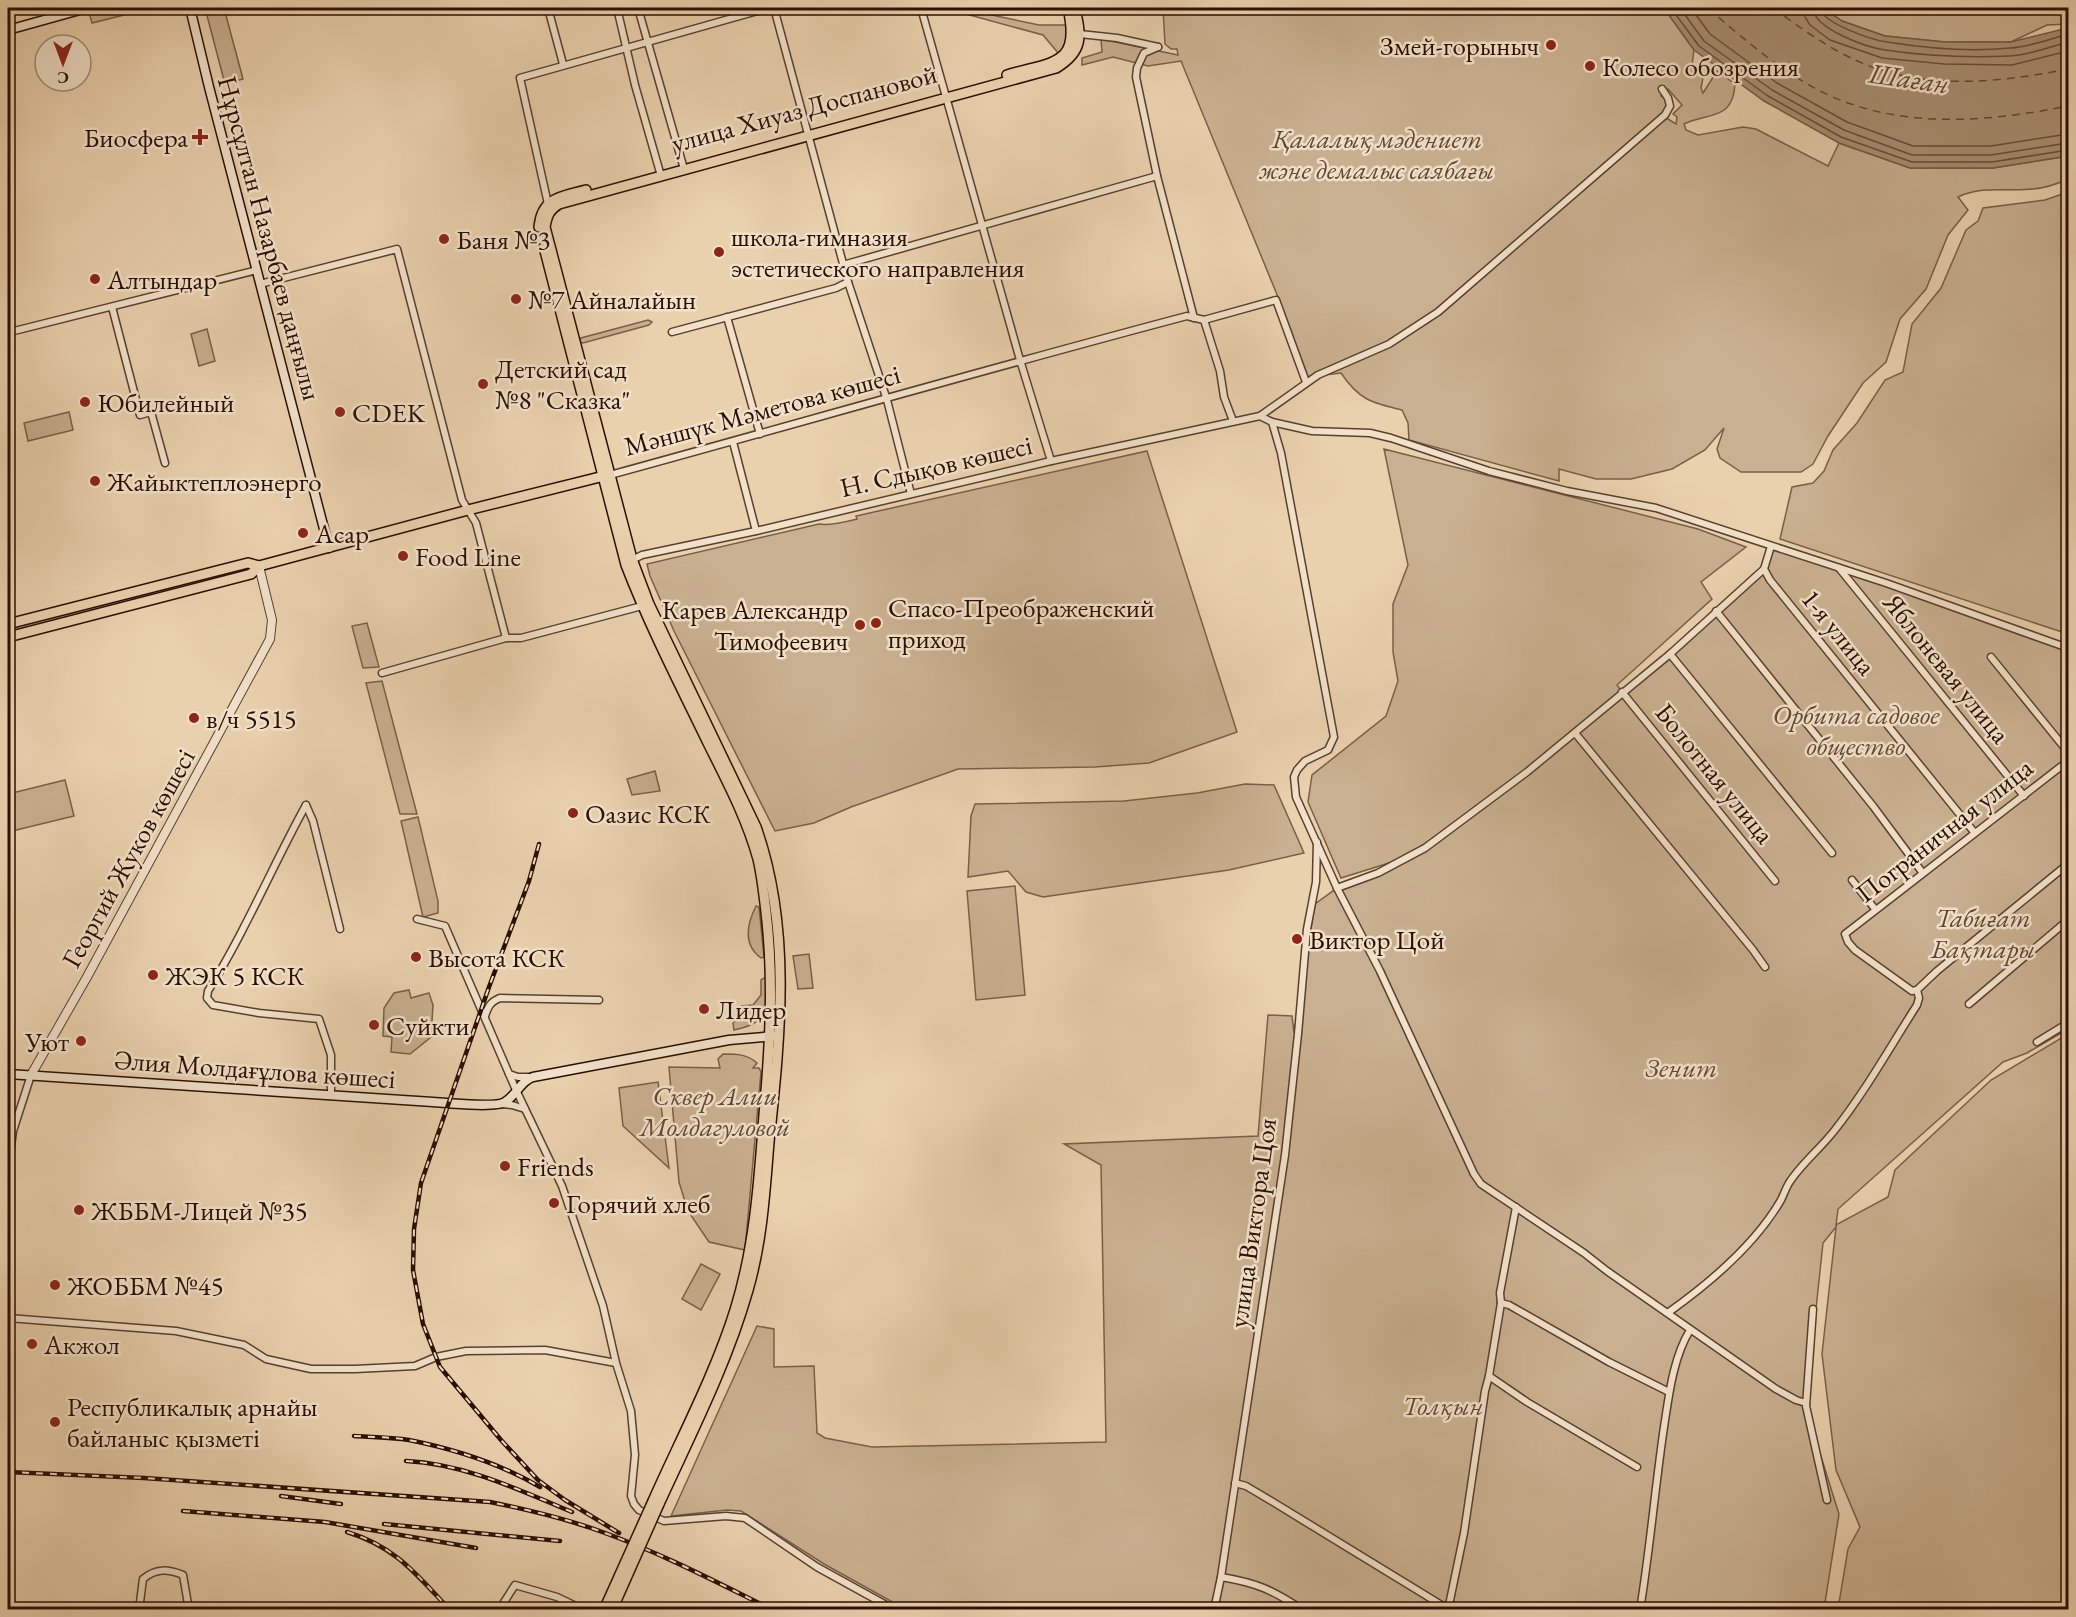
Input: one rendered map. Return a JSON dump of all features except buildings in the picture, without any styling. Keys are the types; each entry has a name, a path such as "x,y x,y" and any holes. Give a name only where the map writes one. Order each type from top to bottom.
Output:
{"main road":[{"path":"8,30 87,8"},
{"name":"Нұрсұлтан Назарбаев даңғылы","path":"190,8 208,87 329,548"},
{"name":"улица Хиуаз Доспановой","path":"945,96 1057,60 1069,50 1072,38 1068,8"},
{"path":"1075,8 1080,34"},
{"name":"улица Хиуаз Доспановой","path":"549,207 561,197 684,167 808,132 1056,68 1076,51 1080,34"},
{"path":"549,207 545,227 629,562 642,606 674,664"},
{"name":"Мәншүк Мәметова көшесі","path":"8,624 248,563 259,566 606,476"},
{"path":"612,1610 721,1349 748,1266 755,1223 774,1036 771,957 763,882 758,860 740,811 674,664 650,604 629,562"},
{"name":"Мәншүк Мәметова көшесі","path":"8,637 251,574 259,566"},
{"path":"500,1104 507,1101 526,1080 533,1077 729,1040 774,1036"},
{"name":"Әлия Молдағұлова көшесі","path":"8,1074 332,1096 500,1104"},
{"path":"604,1610 656,1503"}],"street":[{"path":"548,8 563,64"},
{"path":"617,8 660,173"},
{"path":"638,8 684,167"},
{"path":"549,207 520,78 768,8"},
{"path":"774,8 843,265 887,400 911,494"},
{"path":"921,8 981,226 1051,461"},
{"path":"1080,34 1117,38 1158,47 1144,53 1137,68 1136,77 1157,176 1194,318"},
{"path":"1662,89 1670,106 1665,115 1438,312 1389,344 1306,382 1260,416 1272,422 1312,431 1370,433 1489,471 1567,491 1656,508 1838,567 2068,648"},
{"path":"843,265 1157,176"},
{"path":"260,284 397,249 462,500 476,523 507,638"},
{"path":"14,331 257,270"},
{"path":"672,332 836,288 848,282"},
{"name":"Мәншүк Мәметова көшесі","path":"606,476 887,400 1020,360 1187,316 1204,320 1276,300 1306,382"},
{"path":"112,306 140,415 151,412 165,463"},
{"path":"727,317 760,434"},
{"path":"1204,320 1220,371 1224,397 1233,421"},
{"name":"Н. Сдықов көшесі","path":"629,562 1051,461 1260,416"},
{"path":"1272,422 1281,453 1334,737 1328,750 1305,761 1297,770 1294,777 1296,797 1474,1174 1482,1184 1669,1312 1690,1330 1776,1389 1806,1403"},
{"path":"733,441 756,531"},
{"path":"1337,888 1378,873 1425,848 1452,830 1670,654 1764,569 1771,546"},
{"name":"Георгий Жуков көшесі","path":"8,1170 13,1131 31,1075 87,977 270,639 272,620 259,566"},
{"name":"Яблоневая улица","path":"1838,567 2024,795"},
{"name":"1-я улица","path":"1764,569 1770,580 1974,832"},
{"path":"382,673 507,638 520,638 642,606"},
{"path":"1716,612 1865,797 1922,872"},
{"path":"1670,654 1832,853"},
{"path":"1991,657 2068,752"},
{"name":"Болотная улица","path":"1622,692 1775,881"},
{"path":"1575,733 1765,967"},
{"name":"Пограничная улица","path":"1917,990 1912,991 1860,954 1848,942 1845,934 2068,761"},
{"path":"332,1096 331,1055 319,1019 213,1005 207,998 208,992 230,956 306,805 313,821 340,929"},
{"name":"улица Виктора Цоя","path":"1214,1610 1285,1155 1307,929 1316,882 1317,842"},
{"path":"1669,1312 1705,1286 1737,1256 1762,1227 1781,1200 1790,1182 1834,1130 1858,1096 1917,1005 1919,998 1917,990 2068,864"},
{"path":"1852,880 1875,909"},
{"path":"417,919 445,926 516,1090 561,1186 603,1306 616,1363 631,1411 635,1455 631,1496 634,1504 639,1510 664,1521 726,1516 745,1518 817,1567 895,1610"},
{"path":"1969,1004 2068,920"},
{"path":"485,1016 493,1001 500,999 599,1000"},
{"path":"2037,1042 2068,1023"},
{"path":"509,1074 518,1077 533,1077"},
{"path":"500,1104 525,1109"},
{"path":"1235,1483 1246,1486 1448,1609 1464,1533 1485,1391 1501,1304 1500,1293 1516,1207"},
{"path":"1501,1304 1509,1305 1609,1362 1669,1392"},
{"path":"1813,1309 1806,1403 1827,1500"},
{"path":"8,1318 176,1331 243,1345 266,1359 311,1369 415,1366 436,1357 466,1351 545,1350 616,1363"},
{"path":"1640,1610 1669,1392 1682,1343 1690,1330"},
{"path":"1489,1376 1527,1402 1637,1467"},
{"path":"139,1610 143,1579 160,1570 183,1575 189,1610"},
{"path":"1221,1576 1264,1587 1303,1610"},
{"path":"499,1610 515,1585 557,1597 584,1609"}],"green space":[{"path":"114,8 152,8 92,23 90,16 93,13"},
{"path":"205,8 224,8 243,79 225,84"},
{"path":"929,8 958,8 1039,25 1066,25 1067,37 1059,54 1043,35 955,11 929,11"},
{"name":"Қалалық мәдениет және демалыс саябағы","path":"1163,8 1664,8 1694,50 1692,65 1697,68 1703,78 1701,88 1703,93 1717,71 1735,84 1730,104 1725,110 1684,124 1686,130 1698,135 1743,127 1756,129 1828,166 1839,143 1910,168 1993,168 2068,156 2068,179 2051,186 2023,190 1977,191 1958,197 1968,210 1948,235 1926,289 1900,319 1886,362 1863,383 1828,436 1813,464 1801,472 1741,472 1720,458 1717,449 1724,428 1705,450 1672,469 1631,479 1596,479 1559,469 1559,481 1409,440 1408,423 1402,410 1382,405 1360,395 1341,373 1308,377 1278,297 1181,61 1148,66 1113,57 1082,65 1082,58 1102,52 1101,39 1178,55 1177,49 1171,49 1165,44","holes":["1668,89 1682,105 1673,114 1677,117 1676,124 1663,116 1668,107 1661,96"]},
{"path":"1823,8 2068,8 2068,24 2047,25 2011,42 1945,42 1885,36 1842,21"},
{"path":"2068,192 2068,634 1780,539 1792,487 1813,483 1824,471 1833,450 1857,423 1885,380 1903,372 1912,324 1941,288 1966,230 1978,221 1983,208 2045,200"},
{"path":"648,320 652,322 649,325 583,343 579,342 581,338"},
{"path":"207,329 215,361 199,366 191,334"},
{"path":"69,412 73,430 28,441 24,423"},
{"path":"1384,449 1698,529 1746,547 1701,582 1712,599 1617,685 1622,692 1764,569 1771,546 2068,648 2068,1029 2027,1053 2003,1062 1838,1209 1836,1225 1888,1197 1895,1170 1991,1080 2068,1034 2068,1609 1838,1609 1848,1549 1860,1527 1836,1470 1822,1354 1836,1227 1823,1243 1811,1356 1808,1415 1839,1514 1824,1609 905,1609 824,1564 741,1511 727,1510 671,1516 757,1326 774,1329 774,1367 814,1366 817,1433 825,1438 872,1447 1106,1442 1101,1165 1064,1144 1258,1136 1268,1015 1292,1016 1294,1033 1315,904 1337,888 1426,848 1450,826 1414,851 1392,862 1341,878 1308,802 1312,775 1386,716 1398,681 1393,652 1393,604 1408,565"},
{"path":"1147,451 1237,732 1149,763 1095,767 958,769 851,807 814,823 775,831 674,631 647,564 819,524 833,524 857,519 856,516"},
{"path":"232,571 233,575 8,633 8,628"},
{"path":"367,623 379,667 363,668 352,626"},
{"path":"382,681 417,814 400,814 366,683"},
{"path":"655,771 660,791 632,795 627,779"},
{"path":"65,780 74,816 8,832 8,794"},
{"path":"1245,784 1274,785 1304,853 1229,870 1043,897 1026,892 1008,871 968,877 971,816 975,804 1124,801 1197,793"},
{"path":"418,817 438,901 438,913 423,917 401,821"},
{"path":"1015,886 1025,995 976,1000 967,891"},
{"path":"756,906 759,907 764,957 761,958 751,947 748,934 750,920"},
{"path":"809,954 813,988 798,989 793,956"},
{"path":"767,976 766,1005 761,1018 746,1027 734,1030 733,1023 740,1017 741,1006 753,1005 761,995 761,980"},
{"path":"409,990 411,998 429,993 433,1005 431,1037 410,1054 391,1052 392,1037 383,1036 384,1008 394,993"},
{"name":"Сквер Алии Молдагуловой","path":"723,1054 746,1056 757,1063 753,1068 759,1068 761,1072 745,1250 709,1242 688,1211 679,1182 669,1067 720,1068 718,1059"},
{"path":"658,1082 669,1168 623,1126 619,1088"},
{"path":"701,1264 720,1274 701,1310 682,1299"}],"water":[{"name":"Шаған","path":"1664,8 1823,8 1842,21 1885,36 1945,42 2011,42 2068,28 2068,156 1993,168 1910,168 1839,143 1764,101 1694,50"}],"ferry route":[{"path":"1708,8 1758,50 1794,76 1832,96 1878,112 1932,119 1960,119 2014,115 2068,106"},
{"path":"1773,8 1841,53 1868,66 1896,74 1924,79 1982,81 2068,69"}],"railway":[{"path":"539,844 529,881 489,987 421,1183 414,1229 413,1270 423,1324 440,1367 538,1480 565,1500 619,1533"},
{"path":"354,1436 402,1439 443,1448 493,1464 540,1487"},
{"path":"406,1461 470,1472 572,1512"},
{"path":"8,1472 144,1478 490,1502 563,1519 627,1541 773,1610"},
{"path":"281,1496 341,1504"},
{"path":"183,1511 325,1522 476,1548"},
{"path":"384,1524 560,1541"},
{"path":"347,1532 379,1545 404,1563 450,1610"}],"place":[{"name":"Змей-горыныч","path":"1551,45"},
{"name":"Колесо обозрения","path":"1590,66"},
{"name":"Биосфера","path":"200,137"},
{"name":"Баня №3","path":"444,239"},
{"name":"школа-гимназия эстетического направления","path":"719,252"},
{"name":"Алтындар","path":"95,279"},
{"name":"№7 Айналайын","path":"516,299"},
{"name":"Детский сад №8 \"Сказка\"","path":"483,384"},
{"name":"Юбилейный","path":"85,402"},
{"name":"CDEK","path":"340,412"},
{"name":"Жайыктеплоэнерго","path":"95,481"},
{"name":"Асар","path":"303,533"},
{"name":"Food Line","path":"403,556"},
{"name":"Спасо-Преображенский приход","path":"876,623"},
{"name":"Карев Александр Тимофеевич","path":"860,625"},
{"name":"в/ч 5515","path":"194,718"},
{"name":"Оазис КСК","path":"573,813"},
{"name":"Виктор Цой","path":"1297,939"},
{"name":"Высота КСК","path":"416,957"},
{"name":"ЖЭК 5 КСК","path":"153,975"},
{"name":"Лидер","path":"704,1009"},
{"name":"Суйкти","path":"374,1025"},
{"name":"Уют","path":"81,1041"},
{"name":"Friends","path":"505,1166"},
{"name":"Горячий хлеб","path":"554,1203"},
{"name":"ЖББМ-Лицей №35","path":"79,1210"},
{"name":"ЖОББМ №45","path":"55,1285"},
{"name":"Акжол","path":"32,1344"},
{"name":"Республикалық арнайы байланыс қызметі","path":"55,1422"}],"park label":[{"name":"Орбита садовое общество","path":"1856,730"},
{"name":"Табиғат Бақтары","path":"1983,932"},
{"name":"Зенит","path":"1681,1067"},
{"name":"Толқын","path":"1443,1405"}]}
